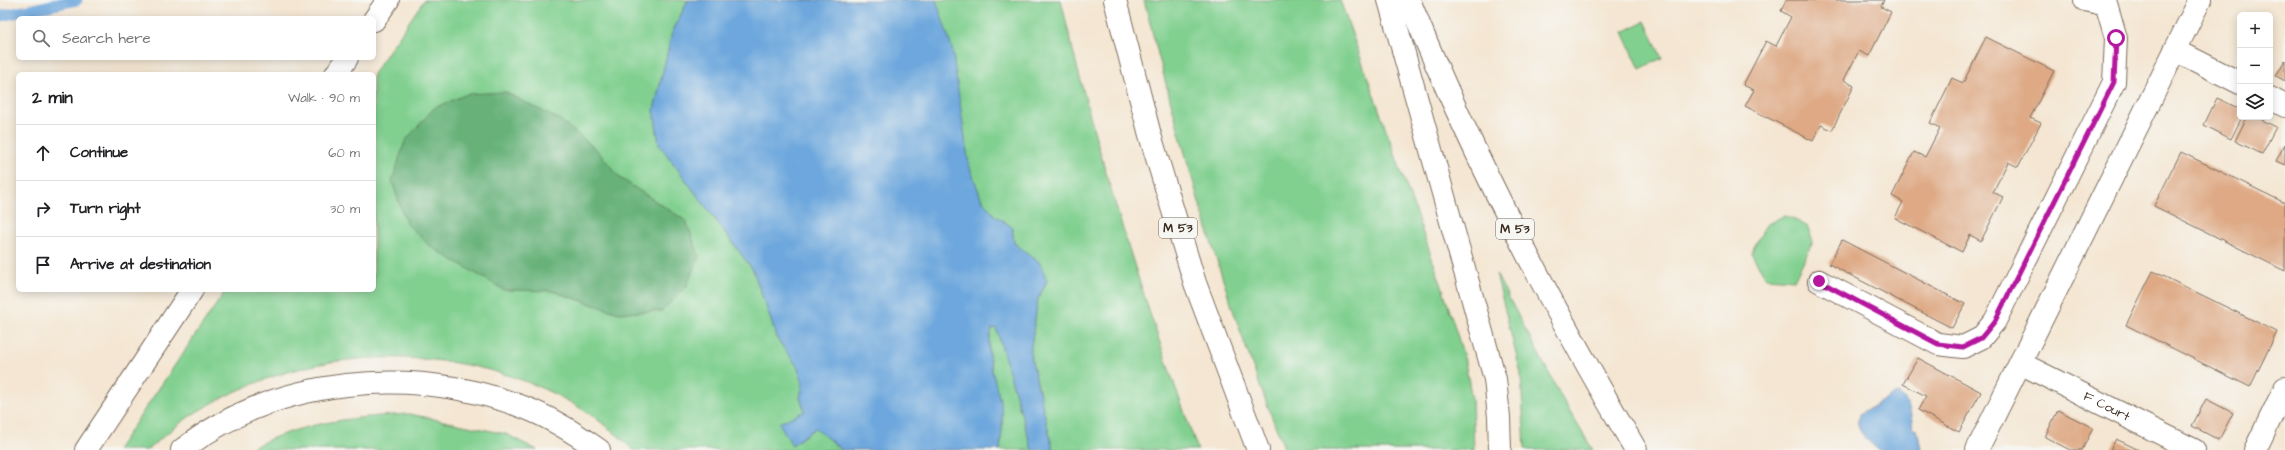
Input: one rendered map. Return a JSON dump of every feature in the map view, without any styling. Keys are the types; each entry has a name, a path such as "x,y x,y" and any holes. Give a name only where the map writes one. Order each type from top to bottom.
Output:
{"main road":[{"path":"376,17 388,0"},
{"name":"M 53","path":"1115,0 1150,135 1195,283 1258,450"},
{"path":"1390,0 1495,379 1500,417 1500,450"},
{"name":"M 53","path":"1409,0 1431,53 1526,251 1566,327 1636,450"},
{"path":"1819,281 1938,344 1963,347 1981,338 1995,321 2114,82 2116,38 2104,0 2094,2 2085,0"},
{"path":"1977,450 2200,0"},
{"path":"2175,50 2237,81"},
{"path":"337,72 346,60"},
{"path":"2273,100 2285,106"},
{"path":"86,450 191,292"},
{"name":"F Court","path":"2020,364 2194,450"},
{"path":"182,450 248,410 282,398 314,390 352,384 386,383 422,384 489,396 523,407 552,420 599,450"},
{"path":"2255,450 2285,388"}],"green space":[{"path":"424,0 688,0 672,33 654,110 659,144 753,270 778,340 797,366 804,383 800,398 805,411 792,445 815,428 842,450 633,450 603,424 570,402 534,385 497,372 458,363 418,359 378,358 321,364 267,379 232,393 193,414 147,450 117,450 225,292 376,292 376,72 374,72","holes":["505,92 559,120 597,150 620,178 686,221 619,313 552,291"]},
{"path":"936,0 1061,0 1105,171 1122,227 1198,450 1053,450 1030,353 1038,299 1047,281 1040,263 1014,243 1012,227 994,215 981,198 969,165"},
{"path":"1144,0 1340,0 1443,289 1464,357 1472,399 1474,450 1285,450 1263,395 1224,284 1190,171"},
{"path":"1645,21 1662,58 1640,69 1623,32"},
{"path":"505,92 560,120 597,150 620,178 686,221 699,256 686,287 662,311 619,313 552,291 504,290 431,247 406,223 392,181 405,141 434,108 467,94"},
{"path":"1785,215 1807,226 1813,242 1794,280 1766,278 1751,253 1766,225"},
{"path":"1496,274 1568,409 1593,450 1525,450 1521,374"},
{"path":"992,328 997,328 1032,450 1000,450 1002,413 992,371 989,350 989,339"},
{"path":"410,414 506,434 537,450 248,450 287,433 307,427 348,419"}],"water":[{"path":"688,0 936,0 952,48 969,165 981,198 994,215 1012,227 1014,243 1040,263 1047,281 1038,299 1030,353 1053,450 1032,450 996,328 992,329 989,340 989,350 992,371 1002,413 1000,450 842,450 815,428 792,445 779,423 805,411 800,398 803,383 797,366 778,340 753,270 659,144 654,110 672,33"},
{"path":"1899,394 1908,406 1911,414 1913,429 1917,429 1921,449 1878,450 1862,434 1858,426 1859,415 1892,395"}],"building":[{"path":"1786,0 1884,0 1881,7 1891,12 1869,56 1859,51 1844,80 1854,86 1832,130 1821,125 1813,141 1745,106 1754,90 1743,85 1766,41 1776,46 1791,17 1781,11"},
{"path":"1986,37 2054,71 2030,118 2041,123 2018,167 2008,162 1993,192 2003,197 1981,241 1970,235 1962,252 1895,218 1903,202 1892,196 1914,152 1925,157 1940,128 1930,123 1952,78 1963,83"},
{"path":"2285,60 2285,81 2276,76"},
{"path":"2217,98 2237,108 2237,120 2240,120 2231,139 2204,125"},
{"path":"2246,120 2262,120 2276,127 2262,154 2235,141"},
{"path":"2285,144 2285,165 2276,161"},
{"path":"2181,152 2285,203 2285,271 2154,206"},
{"path":"1842,240 1965,304 1952,328 1829,264"},
{"path":"2153,271 2277,332 2250,387 2126,325"},
{"path":"1918,358 1981,392 1959,432 1918,410 1926,396 1903,384"},
{"path":"2206,399 2233,413 2219,440 2192,426"},
{"path":"2058,410 2093,428 2082,450 2070,450 2045,437"},
{"path":"2116,439 2139,450 2110,450"}],"waterway":[{"path":"0,16 77,0"}],"route":[{"path":"1819,281 1938,344 1963,347 1981,338 1995,321 2114,82 2116,38"}]}
